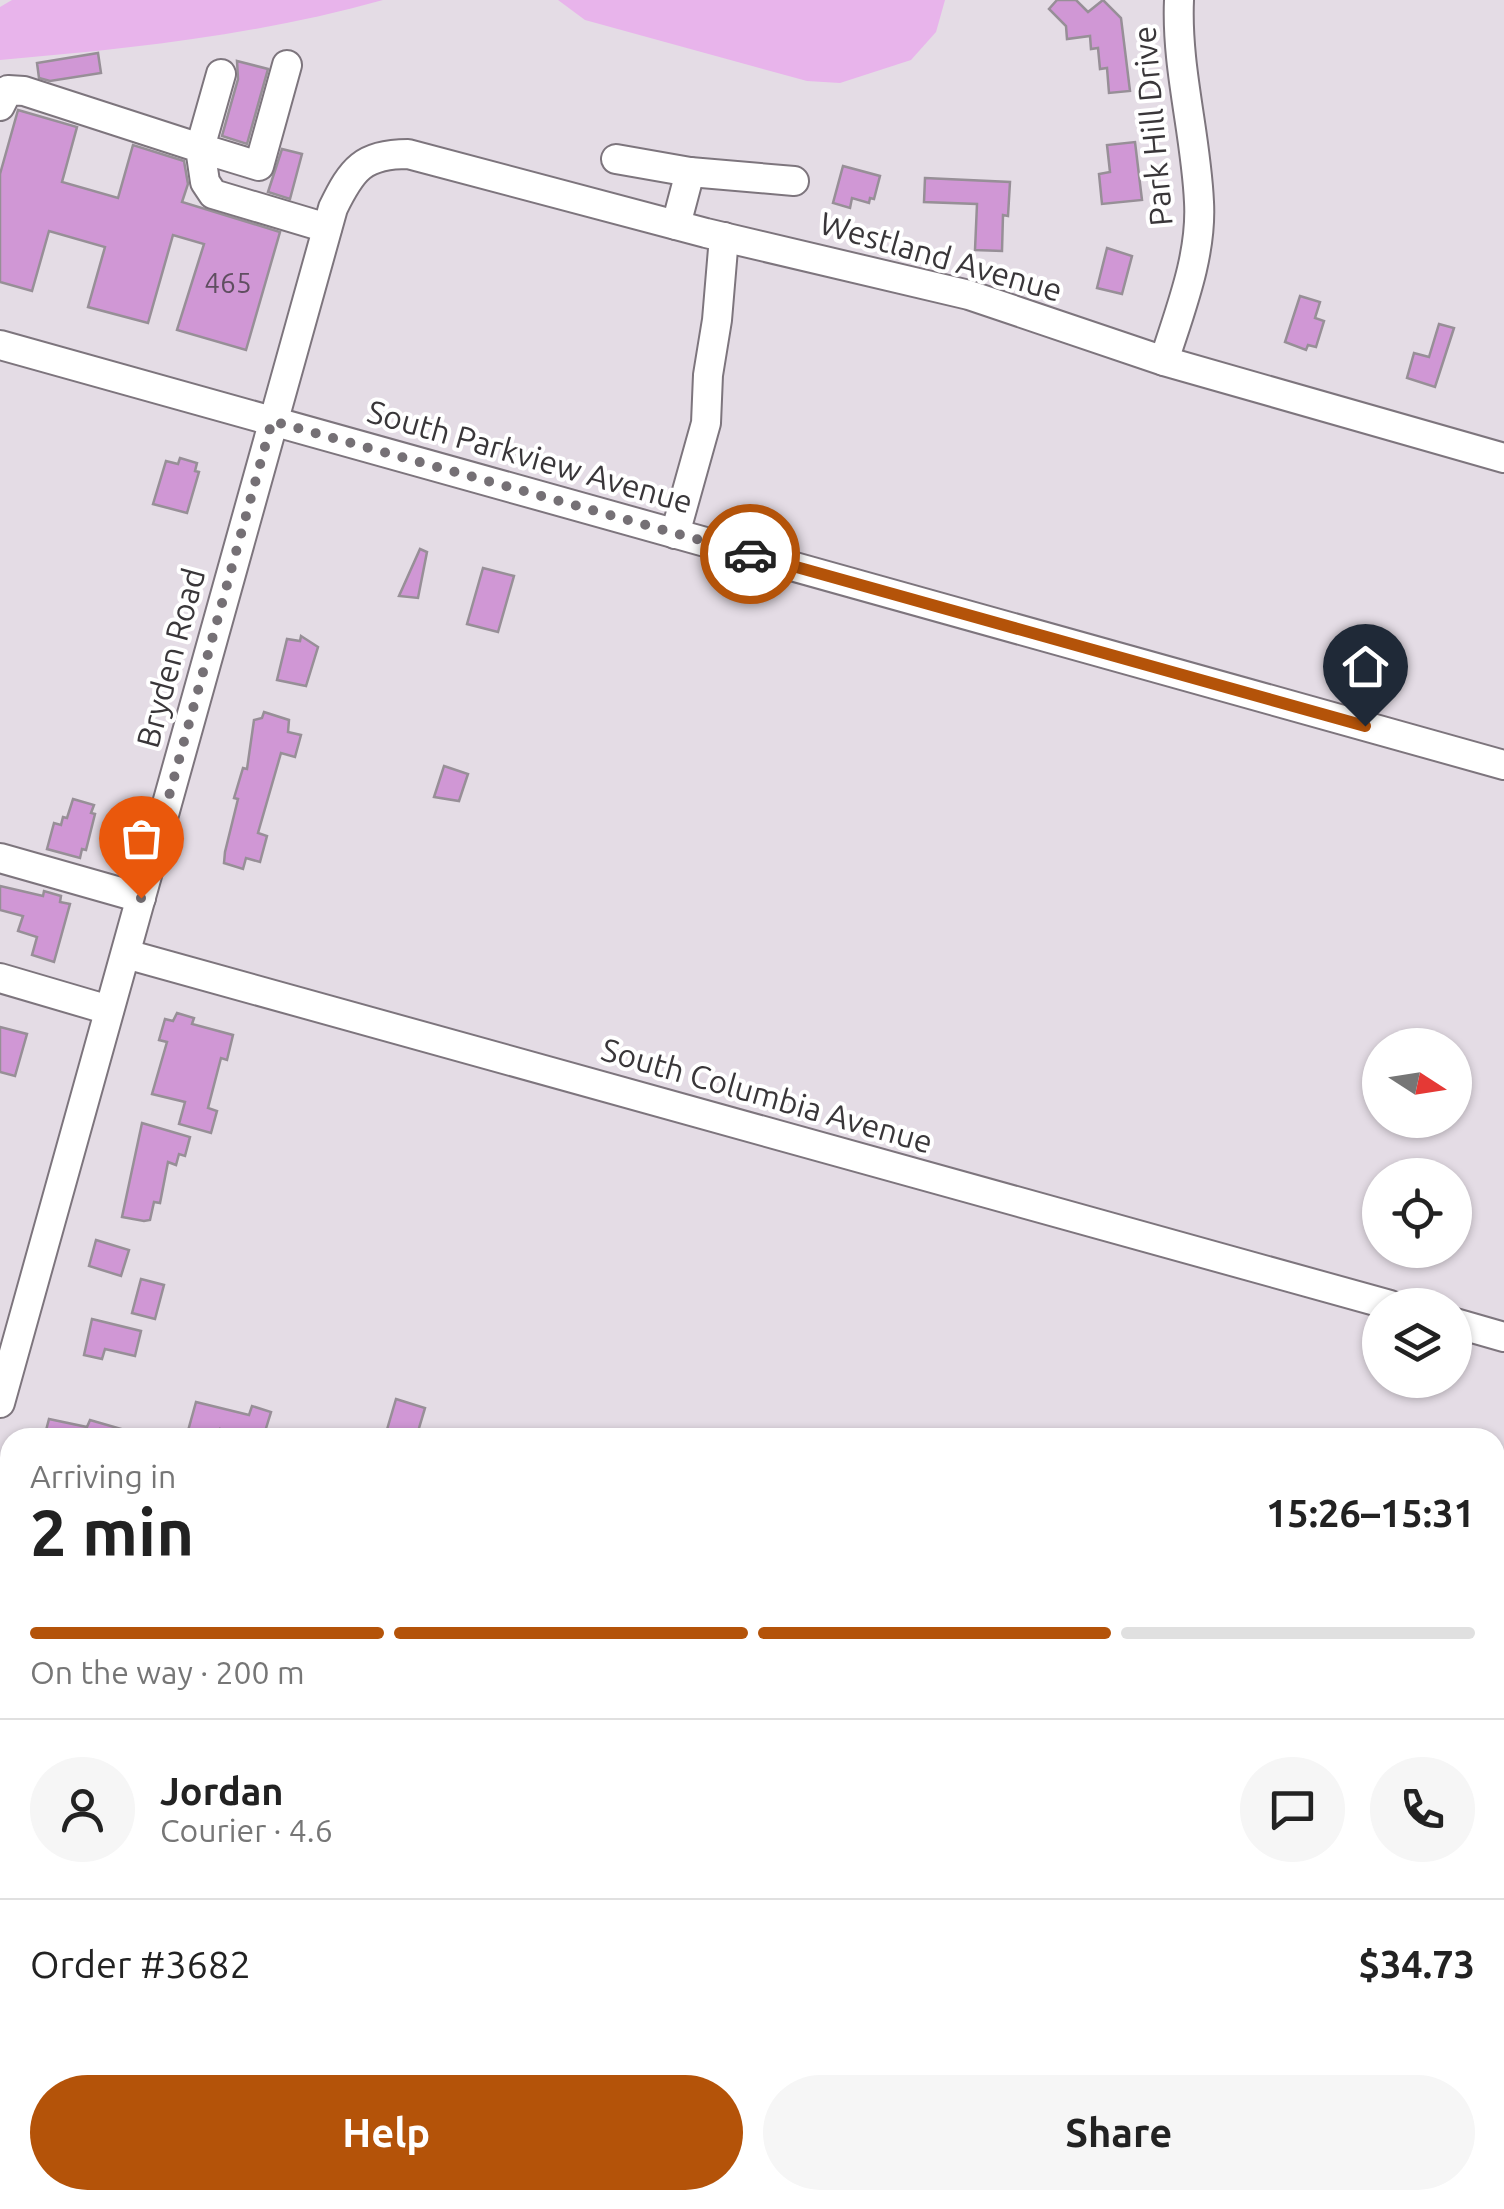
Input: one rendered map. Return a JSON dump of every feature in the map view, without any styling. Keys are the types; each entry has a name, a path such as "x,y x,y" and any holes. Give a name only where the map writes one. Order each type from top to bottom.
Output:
{"street":[{"name":"Park Hill Drive","path":"1164,361 1194,260 1199,218 1180,52 1179,0"},
{"path":"0,106 8,90 24,91 259,166 287,65"},
{"path":"220,74 200,148 205,182 213,194 327,228"},
{"name":"Westland Avenue","path":"357,167 380,154 408,154 676,225 969,295 1164,361 1502,449"},
{"path":"616,159 690,172 794,181"},
{"name":"Bryden Road","path":"0,1403 327,228 338,197 357,167"},
{"path":"676,225 690,172"},
{"path":"675,534 706,423 724,237"},
{"name":"South Parkview Avenue","path":"0,345 1504,764"},
{"path":"0,858 141,898"},
{"name":"South Columbia Avenue","path":"126,954 1362,1297"},
{"path":"0,978 110,1010"},
{"path":"1472,1328 1504,1337"}],"shaded area":[{"path":"12,0 383,0 289,23 193,39 0,60 0,7"},
{"path":"558,0 945,0 936,32 911,60 840,83 807,81 585,20"}],"building":[{"path":"1057,0 1076,0 1088,12 1103,0 1121,18 1130,91 1109,93 1107,68 1100,69 1098,48 1091,49 1090,36 1067,39 1066,26 1049,9"},
{"path":"98,53 101,73 50,81 39,78 37,63"},
{"path":"237,61 268,69 247,144 222,136 238,79"},
{"path":"18,110 77,127 62,182 118,198 133,145 184,161 188,184 182,202 280,232 246,350 177,330 204,244 173,235 148,323 88,307 105,247 49,231 32,291 0,282 0,174"},
{"path":"1135,142 1142,200 1102,204 1099,174 1110,172 1107,145"},
{"path":"282,149 302,154 290,199 268,192"},
{"path":"843,166 880,176 874,199 870,198 869,203 852,198 850,208 833,203"},
{"path":"925,178 1010,182 1008,216 1003,215 1002,251 975,250 977,204 924,202"},
{"path":"1107,248 1132,256 1122,294 1097,288"},
{"path":"1300,296 1320,302 1315,318 1324,321 1316,347 1308,345 1306,350 1285,342"},
{"path":"1439,324 1454,328 1435,387 1407,378 1414,353 1429,357"},
{"path":"180,458 197,463 195,471 199,472 187,513 153,504 166,461 178,464"},
{"path":"420,549 427,552 418,598 399,596"},
{"path":"483,568 514,576 498,632 467,624"},
{"path":"301,636 318,647 306,686 277,680 287,639 300,641"},
{"path":"264,712 289,720 288,732 301,735 295,757 281,753 258,833 267,836 260,862 246,858 243,869 224,863 225,852 238,799 234,798 243,768 247,769 254,720 262,718"},
{"path":"444,766 468,774 459,801 434,797"},
{"path":"73,799 94,805 86,850 82,849 80,858 47,849 54,823 61,825 63,817 67,818"},
{"path":"0,886 43,896 44,891 61,896 60,902 70,904 54,962 32,955 37,937 18,931 23,916 0,910"},
{"path":"177,1013 194,1018 192,1024 233,1035 227,1060 221,1058 208,1108 217,1111 211,1133 179,1124 185,1102 152,1094 167,1042 159,1040 165,1019 173,1021"},
{"path":"0,1027 27,1034 15,1076 0,1072"},
{"path":"142,1123 190,1137 185,1156 179,1154 176,1165 168,1162 160,1203 154,1202 150,1220 144,1221 122,1217"},
{"path":"96,1240 129,1250 121,1276 89,1266"},
{"path":"141,1279 164,1285 155,1319 132,1313"},
{"path":"92,1319 141,1331 135,1356 105,1349 102,1359 84,1355"},
{"path":"396,1399 425,1408 419,1428 387,1428"},
{"path":"196,1402 249,1415 252,1406 271,1412 266,1428 189,1428"},
{"path":"49,1419 87,1427 90,1420 118,1428 47,1428"}],"way so far":[{"path":"141,898 272,421 750,554"}],"route":[{"path":"750,554 1365,726"}]}
